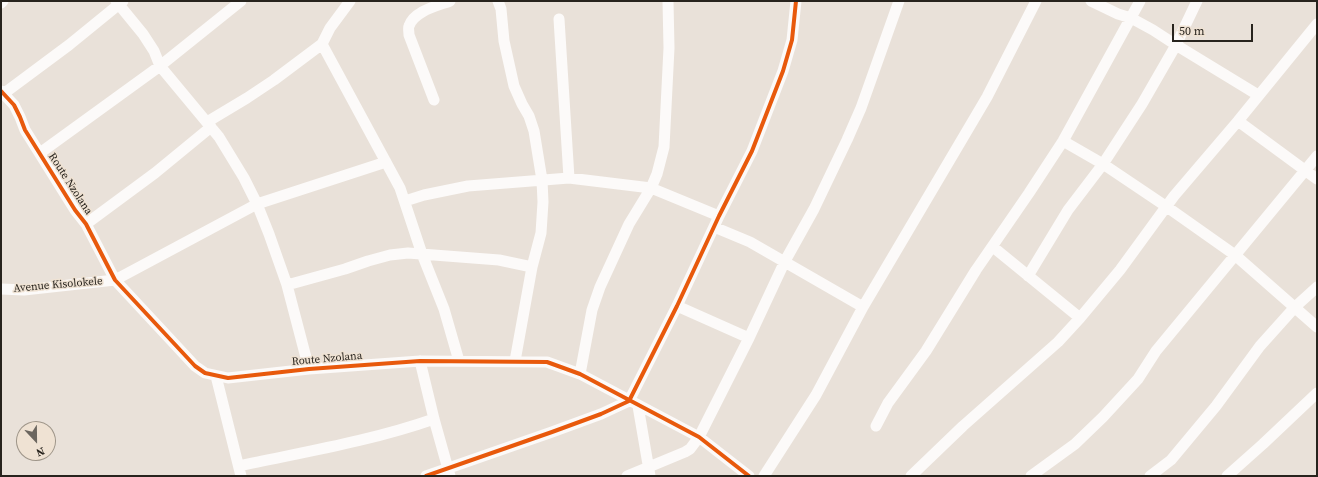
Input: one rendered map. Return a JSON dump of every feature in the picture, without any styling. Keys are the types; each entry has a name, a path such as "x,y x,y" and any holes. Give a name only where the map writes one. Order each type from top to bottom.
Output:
{"street":[{"path":"40,153 160,66 241,1"},
{"path":"86,224 155,173 209,124 274,80 322,44 330,28 350,1"},
{"path":"434,100 409,35 408,26 413,18 421,13 450,1"},
{"path":"498,1 501,9 504,41 514,86 529,116 534,131 542,180 543,202 541,233 532,267 514,361"},
{"path":"580,374 591,317 600,287 628,224 651,188 657,174 664,147 669,48 668,1"},
{"path":"649,472 633,404 719,216 752,151 783,71 792,40 796,1"},
{"path":"627,476 649,472 690,449 699,437 749,338 785,261 814,209 861,108 899,1"},
{"path":"764,476 816,395 863,307 987,97 1036,1"},
{"path":"1091,1 1118,14 1131,18 1153,30 1258,95"},
{"path":"876,426 888,403 926,351 976,270 1063,141 1140,1"},
{"path":"1028,276 1068,210 1103,164 1142,104 1176,45 1197,1"},
{"path":"2,92 69,45 119,2 154,51 160,66 209,124 244,178 257,204 269,234 286,285 309,369"},
{"path":"559,19 569,178"},
{"path":"911,476 963,426 1058,342 1080,318 1120,270 1174,196 1238,121 1317,24"},
{"path":"322,44 400,188 422,254 444,309 459,361"},
{"name":"Route Nzolana","path":"2,92 14,105 24,130 75,210 86,224 114,280 195,366 205,373 228,378 240,378 309,369 420,361 547,362 580,374 633,404 699,437 749,476"},
{"path":"1238,121 1317,179"},
{"path":"1063,141 1103,164 1235,255 1317,327"},
{"path":"1031,476 1075,444 1108,412 1138,379 1156,352 1317,156"},
{"path":"114,280 257,204 386,162"},
{"path":"405,201 424,195 468,186 569,178 651,188 719,216"},
{"path":"714,227 750,242 863,307"},
{"path":"992,247 1080,318"},
{"path":"286,285 390,255 408,253 499,260 532,267"},
{"name":"Avenue Kisolokele","path":"1,289 24,290 114,280"},
{"path":"1150,476 1171,460 1216,406 1260,346 1295,308 1317,287"},
{"path":"677,306 749,338"},
{"path":"420,361 448,472"},
{"path":"216,376 240,471 404,430 434,419"},
{"path":"1227,476 1264,444 1317,393"},
{"path":"426,476 448,472 601,414 633,404"}],"cycle path":[{"path":"426,476 601,414 629,401 752,151 783,71 792,40 796,1"},
{"path":"1,91 14,105 25,130 75,210 86,224 115,280 195,366 205,373 228,378 309,369 420,361 547,362 580,374 699,437 749,476"}]}
